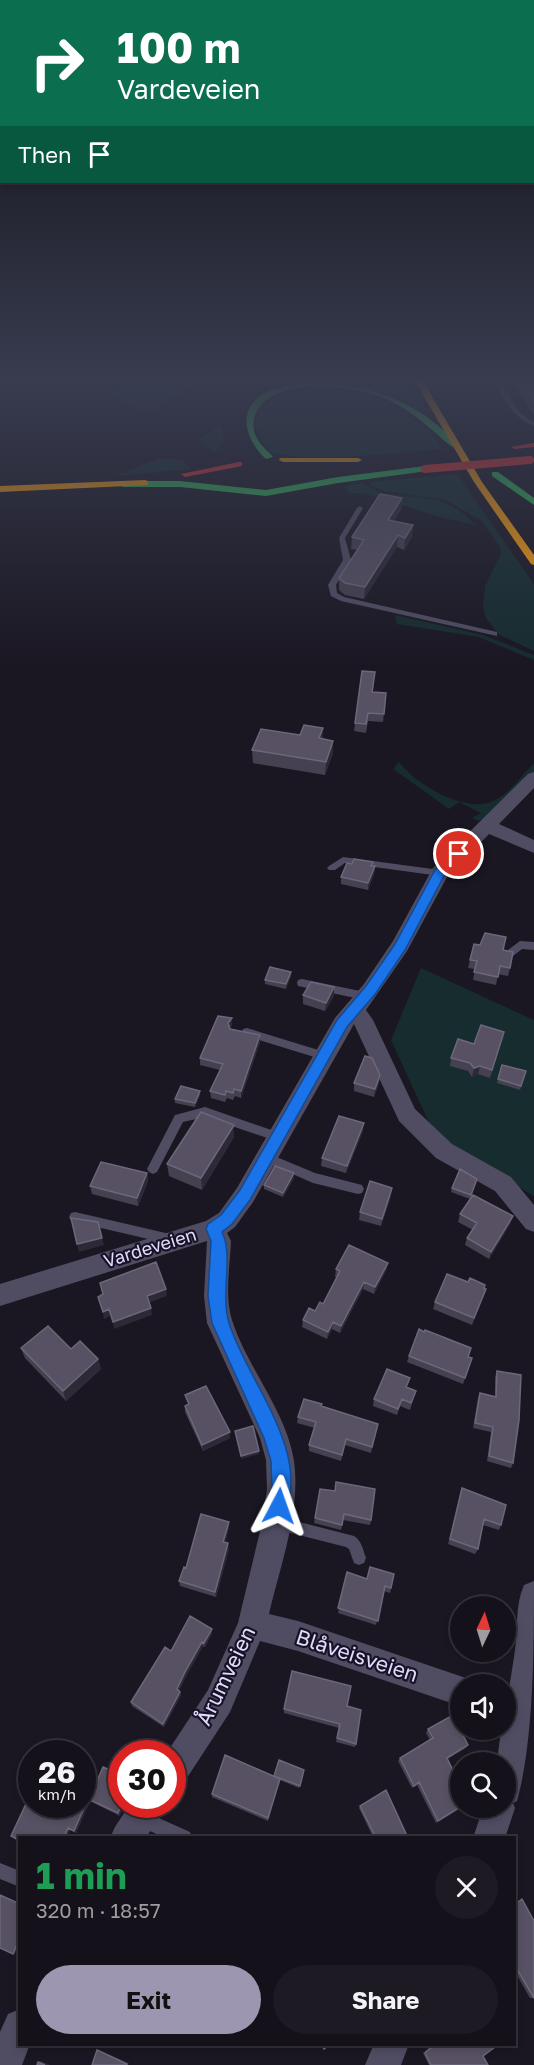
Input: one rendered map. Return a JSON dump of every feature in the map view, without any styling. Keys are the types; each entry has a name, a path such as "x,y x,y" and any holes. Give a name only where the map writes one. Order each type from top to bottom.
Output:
{"highway":[{"path":"0,487 118,480 190,472"},
{"path":"235,472 235,476 245,483"},
{"path":"286,482 295,472"},
{"path":"123,484 204,479 270,486 329,475 371,472"},
{"path":"0,487 180,484 267,493 398,472"},
{"path":"467,472 534,562"},
{"path":"495,474 534,502"},
{"path":"495,474 520,510"}],"street":[{"name":"Vardeveien","path":"0,1295 213,1229 227,1220 267,1158 342,1024 400,946 440,873 534,778"},
{"path":"486,826 534,847"},
{"path":"359,1003 363,1020 407,1115 444,1152 503,1184 534,1222"},
{"name":"Årumveien","path":"186,1752 219,1701 252,1624 276,1523 281,1489 280,1461 273,1436 220,1323 216,1296 219,1241 213,1229"},
{"path":"514,1752 530,1649 534,1595"},
{"name":"Blåveisveien","path":"252,1624 298,1636 450,1688"},
{"path":"490,1836 496,1818"},
{"path":"3,2065 18,2031"}],"lane":[{"path":"360,508 342,538 347,560 332,585 334,594 341,599 494,634"},
{"path":"332,868 343,860 440,873"},
{"path":"509,953 520,945 534,946"},
{"path":"302,983 359,1003"},
{"path":"235,1031 252,1033 324,1056"},
{"path":"153,1168 179,1118 205,1112 279,1137"},
{"path":"267,1158 313,1178 358,1189"},
{"path":"75,1217 176,1241"},
{"path":"276,1523 350,1541 354,1544 359,1558"},
{"path":"139,1820 179,1836"},
{"path":"0,1871 18,1878"}],"green space":[{"path":"123,472 154,472 114,476"},
{"path":"457,474 534,584 534,651 498,634 486,618 483,607 485,586 501,554 500,547 481,520 445,500 384,491 368,482"},
{"path":"364,483 370,488 387,494 428,498 442,502 462,513 475,525 440,517 362,493 349,493 345,486"},
{"path":"395,615 483,635 534,655 534,660 479,637 397,624"},
{"path":"399,762 417,779 442,795 469,803 482,804 499,798 534,763 534,773 478,821 472,818 481,813 459,802 449,809 393,769"},
{"path":"421,968 534,1020 534,1196 437,1140 391,1040"}],"building":[{"path":"380,494 402,498 388,520 413,525 405,538 398,535 365,587 345,583 339,578 364,540 352,537"},
{"path":"362,671 375,672 372,692 386,693 384,714 368,713 366,724 355,723"},
{"path":"304,725 323,728 319,738 333,741 326,762 252,750 261,729 300,735"},
{"path":"354,859 373,862 371,866 375,866 368,883 341,877 347,863 352,864"},
{"path":"485,933 506,937 503,950 513,952 510,968 500,966 498,977 474,972 477,961 470,960 474,944 480,945"},
{"path":"270,967 291,972 286,984 265,980"},
{"path":"311,982 334,987 326,1003 303,995"},
{"path":"218,1016 232,1018 228,1023 230,1029 260,1035 241,1091 234,1089 233,1093 226,1091 225,1095 210,1091 223,1064 200,1058"},
{"path":"481,1025 504,1032 492,1070 480,1066 474,1068 470,1063 451,1058 458,1039 474,1044"},
{"path":"365,1056 372,1058 380,1075 375,1089 354,1083"},
{"path":"502,1065 526,1071 521,1086 498,1079"},
{"path":"181,1086 200,1091 195,1103 175,1099"},
{"path":"201,1112 234,1125 201,1178 167,1164"},
{"path":"339,1116 364,1123 347,1166 322,1158"},
{"path":"101,1162 147,1173 137,1198 90,1186"},
{"path":"275,1166 294,1173 283,1193 264,1185"},
{"path":"460,1169 477,1179 471,1195 452,1188"},
{"path":"370,1181 392,1188 382,1219 360,1212"},
{"path":"473,1195 513,1216 491,1252 467,1238 477,1223 460,1214"},
{"path":"71,1218 98,1222 102,1238 77,1244"},
{"path":"349,1245 388,1263 375,1287 364,1282 341,1326 333,1322 328,1332 303,1320 309,1308 315,1311 320,1302 323,1304 340,1271 336,1269"},
{"path":"156,1262 166,1289 147,1296 151,1308 113,1322 109,1309 103,1312 98,1297 103,1294 100,1283"},
{"path":"447,1274 468,1282 470,1278 485,1285 484,1289 486,1289 474,1318 435,1302"},
{"path":"48,1326 71,1349 80,1341 98,1359 63,1391 21,1348"},
{"path":"419,1329 471,1348 468,1357 472,1358 465,1378 409,1356"},
{"path":"387,1369 410,1378 406,1387 416,1391 411,1403 402,1399 398,1409 374,1399"},
{"path":"497,1371 521,1375 519,1420 513,1463 489,1456 493,1427 475,1423 480,1393 496,1397"},
{"path":"206,1386 230,1432 202,1445 185,1406 189,1404 185,1395"},
{"path":"304,1399 378,1424 372,1447 346,1439 342,1455 309,1445 316,1422 298,1417"},
{"path":"253,1426 259,1451 241,1456 235,1431"},
{"path":"336,1482 375,1489 371,1520 344,1514 342,1525 315,1518 320,1489 335,1491"},
{"path":"462,1488 506,1505 501,1525 484,1519 478,1549 450,1539"},
{"path":"201,1514 229,1522 223,1542 228,1543 215,1592 179,1581 184,1567 186,1568"},
{"path":"370,1567 394,1574 391,1588 385,1586 378,1621 338,1608 347,1572 367,1579"},
{"path":"190,1616 212,1629 185,1672 177,1689 180,1692 163,1724 131,1702 165,1647 171,1651"},
{"path":"292,1671 351,1686 347,1706 361,1710 356,1744 337,1738 340,1724 284,1709"},
{"path":"450,1717 450,1740 466,1740 468,1745 457,1752 450,1752 450,1756 447,1758 450,1764 450,1813 438,1821 419,1782 414,1786 400,1758 433,1738 428,1729"},
{"path":"225,1755 280,1779 268,1818 212,1794"},
{"path":"279,1760 304,1770 300,1786 274,1776"},
{"path":"103,1767 108,1769 108,1808 96,1803 96,1784"},
{"path":"386,1790 407,1836 375,1836 360,1806"},
{"path":"19,1818 80,1818 74,1831 68,1828 65,1836 18,1836 18,1840 11,1836"},
{"path":"0,1895 18,1903 18,1942 13,1954 0,1948"},
{"path":"522,1899 534,1921 534,1998 516,1967 516,1904"},
{"path":"434,2046 496,2046 483,2056 488,2065 431,2065 425,2053"},
{"path":"97,2050 127,2064 127,2065 92,2065"}],"traffic: fast":[{"path":"123,484 180,484 266,493 398,472"},
{"path":"495,474 534,502"}],"traffic: slow":[{"path":"472,472 534,562"},
{"path":"0,489 145,483"}],"traffic: jam":[{"path":"185,474 194,472"}],"route":[{"path":"279,1506 280,1461 273,1436 220,1323 216,1296 219,1241 213,1229 227,1220 245,1195 342,1024 371,989 400,946 440,873 459,854"}]}
